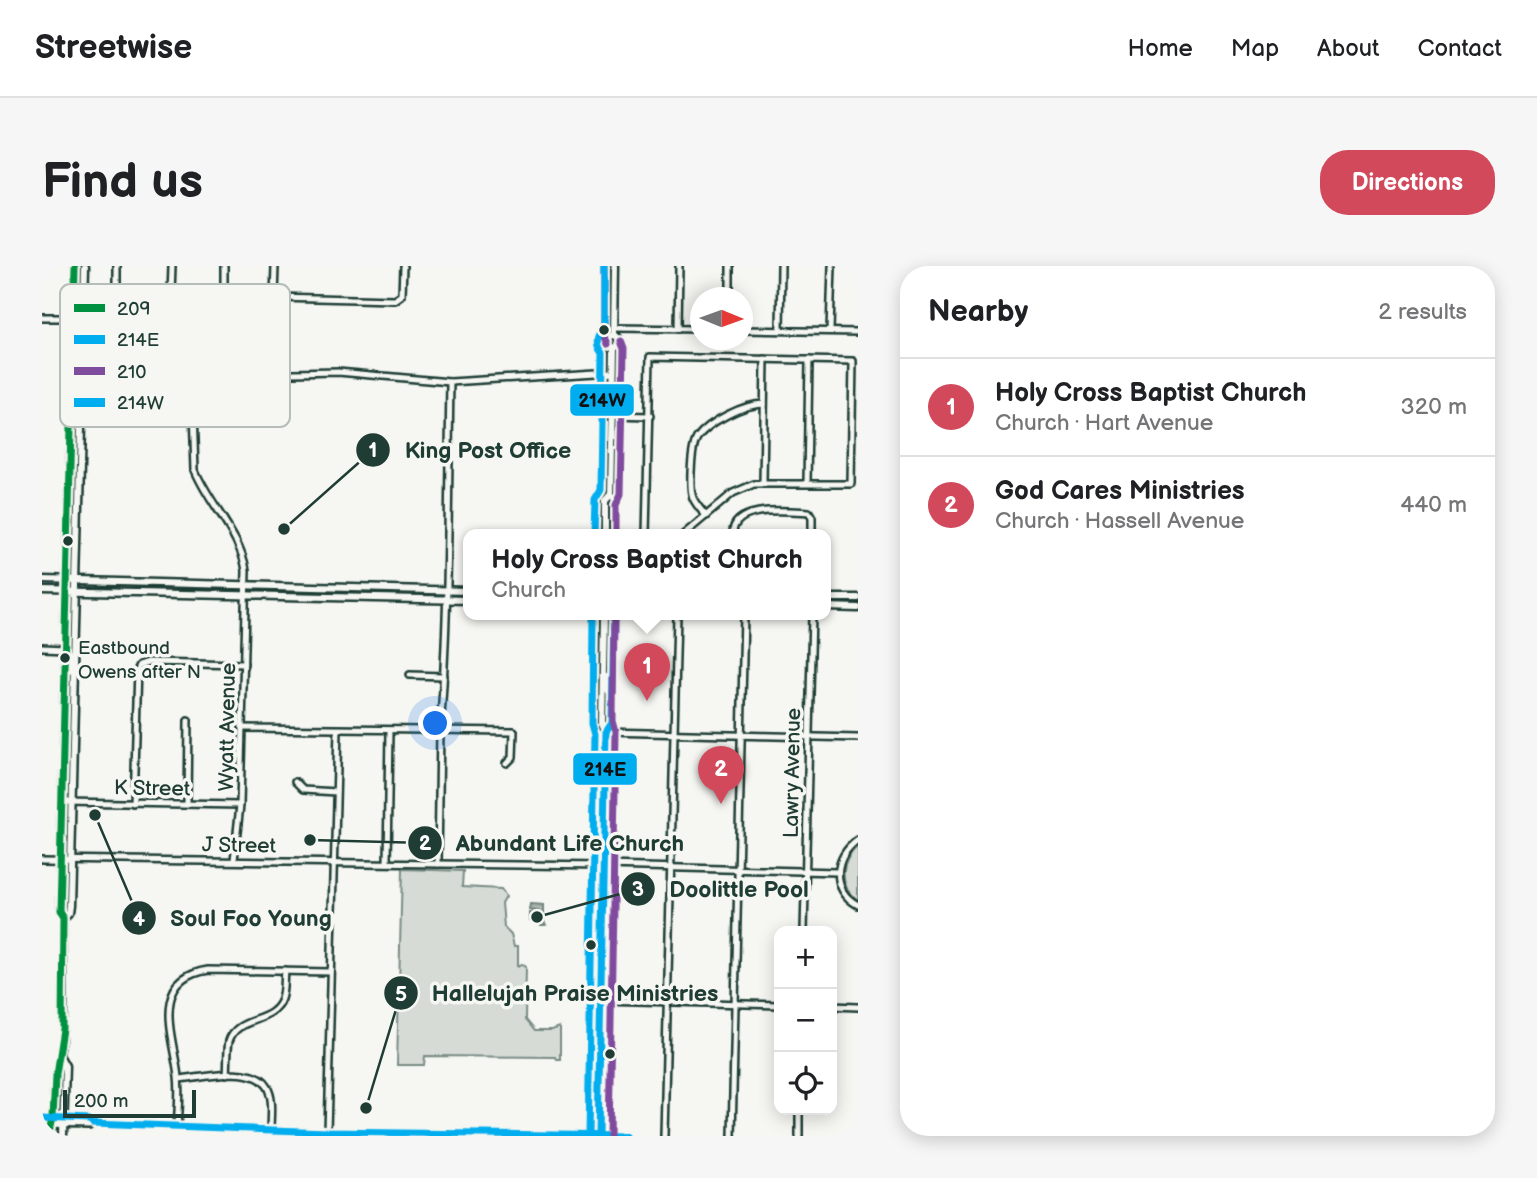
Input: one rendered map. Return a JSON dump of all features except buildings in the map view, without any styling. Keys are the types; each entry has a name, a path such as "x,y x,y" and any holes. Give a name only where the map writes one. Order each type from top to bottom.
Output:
{"main road":[{"path":"75,266 75,284"},
{"path":"85,266 85,284"},
{"path":"605,529 606,501 611,494 614,349 619,344 614,331 615,266"},
{"path":"64,918 59,912 71,427"},
{"path":"49,1136 60,1057 64,918 68,913 81,427"},
{"path":"611,494 616,501 615,529"},
{"path":"42,580 68,586"},
{"path":"42,591 68,586 246,585 463,591"},
{"path":"78,586 246,595 463,600"},
{"path":"831,597 858,598"},
{"path":"831,607 858,608"},
{"path":"598,1136 606,732 602,723 604,620"},
{"path":"606,732 611,723 614,620"},
{"path":"66,648 71,654 75,677"},
{"path":"603,675 608,680 607,690 612,695"},
{"path":"64,729 74,729"},
{"path":"60,1057 65,1066 63,1136"}],"street":[{"path":"117,266 117,284"},
{"path":"171,284 172,266"},
{"path":"224,266 224,284"},
{"path":"274,284 275,266"},
{"path":"290,298 395,300 402,296 403,266"},
{"path":"678,329 679,266"},
{"path":"730,266 730,287"},
{"path":"780,330 781,266"},
{"path":"830,331 832,266"},
{"path":"42,318 59,318"},
{"path":"614,331 690,329"},
{"path":"753,330 858,332"},
{"path":"646,529 650,357 853,361 855,453 851,484 763,483 741,489 690,529"},
{"path":"763,483 765,359"},
{"path":"807,483 808,360"},
{"name":"Wyatt Avenue","path":"290,373 338,372 450,382"},
{"path":"438,864 440,730 447,600 450,382 613,372"},
{"path":"706,516 692,494 692,452 695,443 704,430 741,408 764,404"},
{"path":"612,415 650,416"},
{"name":"Wyatt Avenue","path":"194,427 195,470 244,557 246,595 240,805 234,860"},
{"path":"734,529 735,524 749,514 760,511 809,512 812,529"},
{"path":"664,1136 677,620"},
{"path":"732,1136 744,620"},
{"name":"Lawry Avenue","path":"804,926 812,620"},
{"path":"42,647 66,648"},
{"path":"133,804 139,665 148,662 244,664"},
{"path":"410,675 444,676"},
{"path":"187,804 188,720"},
{"path":"242,728 514,731 513,757 507,763"},
{"path":"327,1132 338,730"},
{"path":"387,863 389,731"},
{"path":"606,732 858,738"},
{"path":"295,782 303,790 335,792"},
{"name":"K Street","path":"63,802 240,805"},
{"path":"858,840 844,853 837,872 844,893 858,905"},
{"name":"J Street","path":"42,859 604,866 837,872"},
{"path":"177,1126 179,1079 168,1010 179,984 195,973 208,971 331,972"},
{"path":"227,1074 229,1042 232,1036 242,1025 273,1013 283,996 285,971"},
{"path":"601,1000 774,1005"},
{"path":"837,1006 858,1007"},
{"path":"179,1079 243,1073 254,1075 263,1082 271,1101 271,1130"},
{"path":"799,1115 799,1136"},
{"path":"42,1118 63,1123 89,1120 93,1123 296,1133 625,1136"},
{"path":"42,1125 53,1122"}],"shaded area":[{"path":"858,846 858,900 847,887 844,873 848,859"},
{"path":"402,869 463,871 462,887 501,889 506,896 502,903 504,927 511,934 514,946 518,946 518,966 522,964 526,967 525,1020 534,1031 560,1028 560,1060 555,1057 425,1056 424,1065 397,1065"},
{"path":"531,904 544,905 546,925 541,925 539,920 530,920 530,913 541,912 530,910"}],"transit line":[{"name":"209","path":"75,266 75,284"},
{"name":"210","path":"604,266 604,335 608,344"},
{"name":"214W","path":"594,529 595,500 601,490 603,353 598,341 604,329 604,266"},
{"name":"210","path":"616,529 616,505 621,494 624,349 621,341"},
{"name":"209","path":"49,1136 62,1029 63,918 59,912 71,427"},
{"name":"214W","path":"588,1136 595,734 592,723 593,620"},
{"name":"214E","path":"598,1135 606,732 612,723 614,620"},
{"name":"210","path":"609,1136 616,732 613,721 614,620"},
{"name":"214E","path":"42,1118 89,1120 93,1123 327,1132 625,1136"}],"place":[{"name":"King Post Office","path":"284,529"},
{"name":"Eastbound Owens after N","path":"65,658"},
{"name":"Holy Cross Baptist Church","path":"647,701"},
{"name":"God Cares Ministries","path":"721,804"},
{"name":"Soul Foo Young","path":"95,815"},
{"name":"Abundant Life Church","path":"310,840"},
{"name":"Doolittle Pool","path":"537,917"},
{"name":"Hallelujah Praise Ministries","path":"366,1108"}]}
